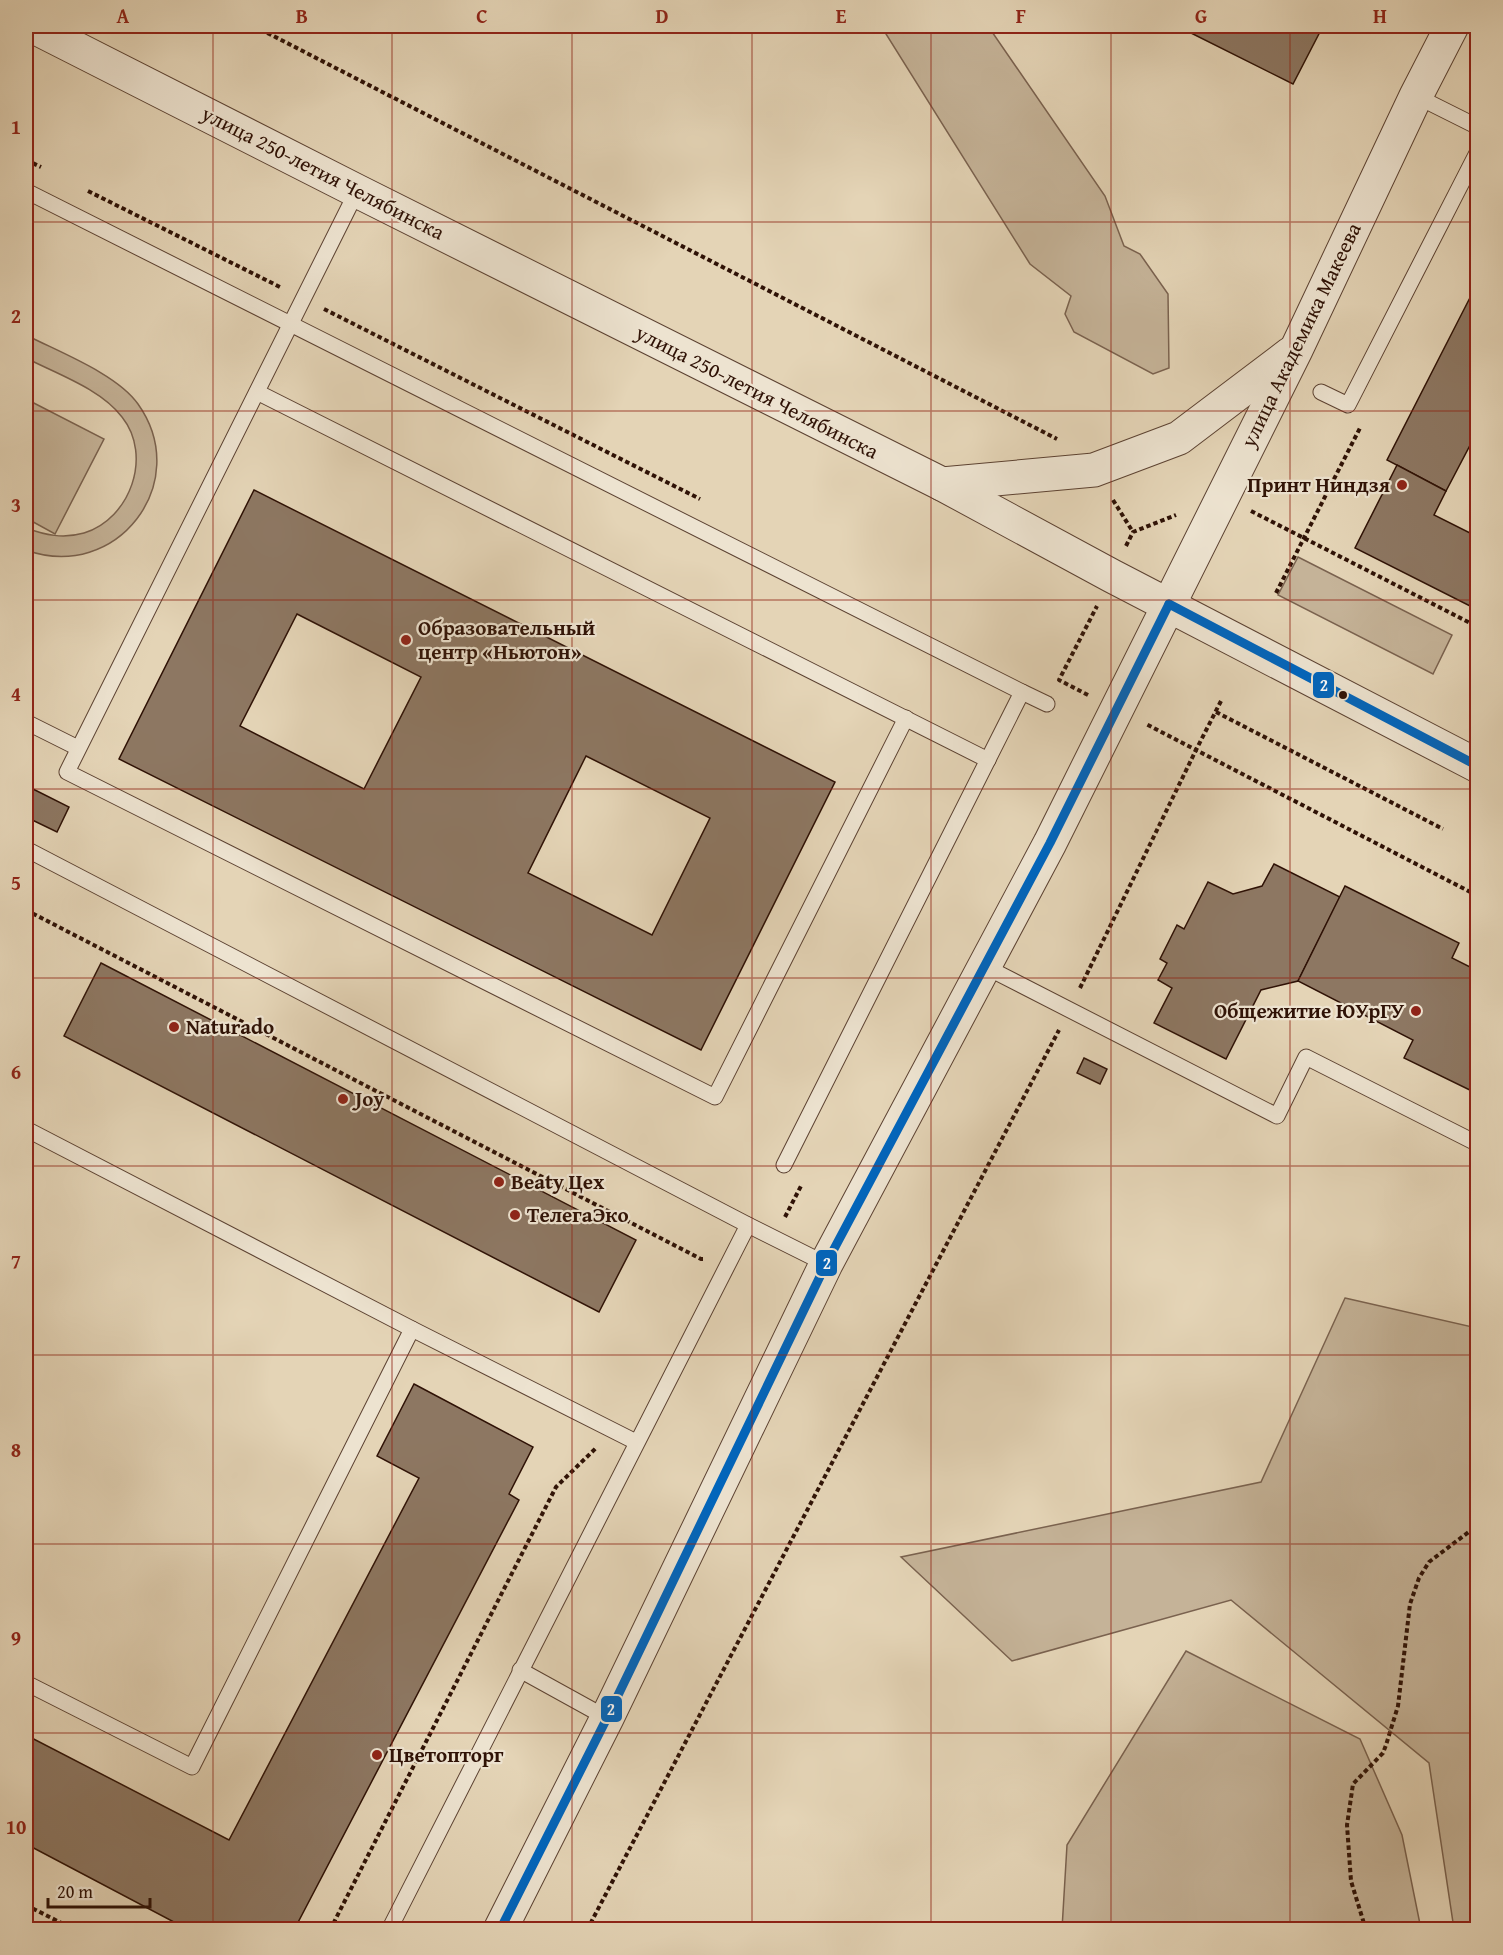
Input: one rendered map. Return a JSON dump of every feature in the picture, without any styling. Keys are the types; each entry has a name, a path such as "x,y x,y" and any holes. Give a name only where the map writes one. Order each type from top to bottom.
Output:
{"street":[{"name":"улица 250-летия Челябинска","path":"32,26 942,484 1112,576 1478,766"},
{"name":"улица Академика Макеева","path":"500,1929 607,1718 826,1264 1050,843 1296,350 1416,96 1452,26"},
{"path":"942,484 1094,470 1179,438 1296,350"}],"lane":[{"path":"1416,96 1478,127"},
{"path":"1321,392 1348,405 1478,151"},
{"path":"26,191 1047,704"},
{"path":"357,191 67,772 715,1097 906,718"},
{"path":"257,392 988,760"},
{"path":"784,1166 1022,692"},
{"path":"26,722 78,748"},
{"path":"26,849 748,1226 826,1264"},
{"path":"984,966 1276,1116 1306,1057 1478,1144"},
{"path":"26,1129 636,1442"},
{"path":"389,1929 748,1226"},
{"path":"26,1683 192,1767 412,1329"},
{"path":"520,1670 607,1718"}],"path":[{"path":"254,26 1084,453 1133,532"},
{"path":"26,160 47,170"},
{"path":"79,186 708,503"},
{"path":"1059,680 1133,532 1222,496 1478,627"},
{"path":"1048,675 1478,896"},
{"path":"587,1929 1069,1010 1221,701"},
{"path":"1216,712 1443,829"},
{"path":"26,910 701,1259 735,1250"},
{"path":"330,1929 556,1487 614,1430"},
{"path":"1366,1929 1351,1881 1347,1825 1353,1784 1383,1753 1386,1745 1398,1706 1410,1604 1419,1578 1429,1562 1478,1525"},
{"path":"26,1905 75,1929"}],"shaded area":[{"path":"881,26 988,26 1105,196 1124,246 1140,254 1168,294 1169,368 1153,374 1074,332 1065,314 1071,296 1030,264"},
{"path":"26,335 102,373 129,393 138,404 153,434 157,465 151,494 137,519 116,539 89,552 59,556 26,550 26,528 40,533 69,536 100,526 114,514 132,484 136,467 136,450 131,433 113,407 91,390 26,358"},
{"path":"26,399 104,439 55,534 26,518"},
{"path":"1298,557 1452,635 1433,674 1278,595"},
{"path":"1345,1298 1477,1328 1477,1929 1454,1929 1429,1763 1231,1600 1012,1661 901,1557 1261,1482"},
{"path":"1186,1651 1360,1739 1402,1835 1421,1929 1062,1929 1067,1845"}],"building":[{"path":"1177,26 1323,26 1293,84"},
{"path":"1478,282 1478,430 1446,491 1387,460"},
{"path":"1397,465 1446,491 1434,515 1478,537 1478,610 1355,548"},
{"path":"254,490 835,782 701,1050 119,759","holes":["297,614 421,677 364,789 240,726","586,756 710,818 652,935 528,873"]},
{"path":"33,789 69,807 57,832 26,817 26,804"},
{"name":"Общежитие ЮУрГУ","path":"1274,864 1340,897 1298,981 1261,990 1226,1059 1154,1023 1172,988 1158,980 1167,963 1160,959 1177,925 1184,929 1208,882 1233,894 1262,886"},
{"name":"Общежитие ЮУрГУ","path":"1345,886 1459,943 1452,958 1478,971 1478,1094 1404,1058 1413,1040 1298,981"},
{"path":"101,963 636,1240 599,1312 64,1036"},
{"path":"1084,1058 1107,1069 1100,1084 1077,1073"},
{"path":"414,1384 533,1447 509,1494 519,1500 294,1930 189,1930 26,1844 26,1735 229,1840 419,1478 377,1456"}],"transit line":[{"name":"2","path":"1169,604 1478,766"},
{"name":"2","path":"500,1930 607,1718 826,1264 1050,843 1169,604"}],"place":[{"name":"Принт Ниндзя","path":"1402,485"},
{"name":"Образовательный центр «Ньютон»","path":"406,640"},
{"name":"Общежитие ЮУрГУ","path":"1416,1011"},
{"name":"Naturado","path":"174,1027"},
{"name":"Joy","path":"343,1099"},
{"name":"Beaty Цех","path":"499,1182"},
{"name":"ТелегаЭко","path":"515,1215"},
{"name":"Цветопторг","path":"377,1755"}]}
